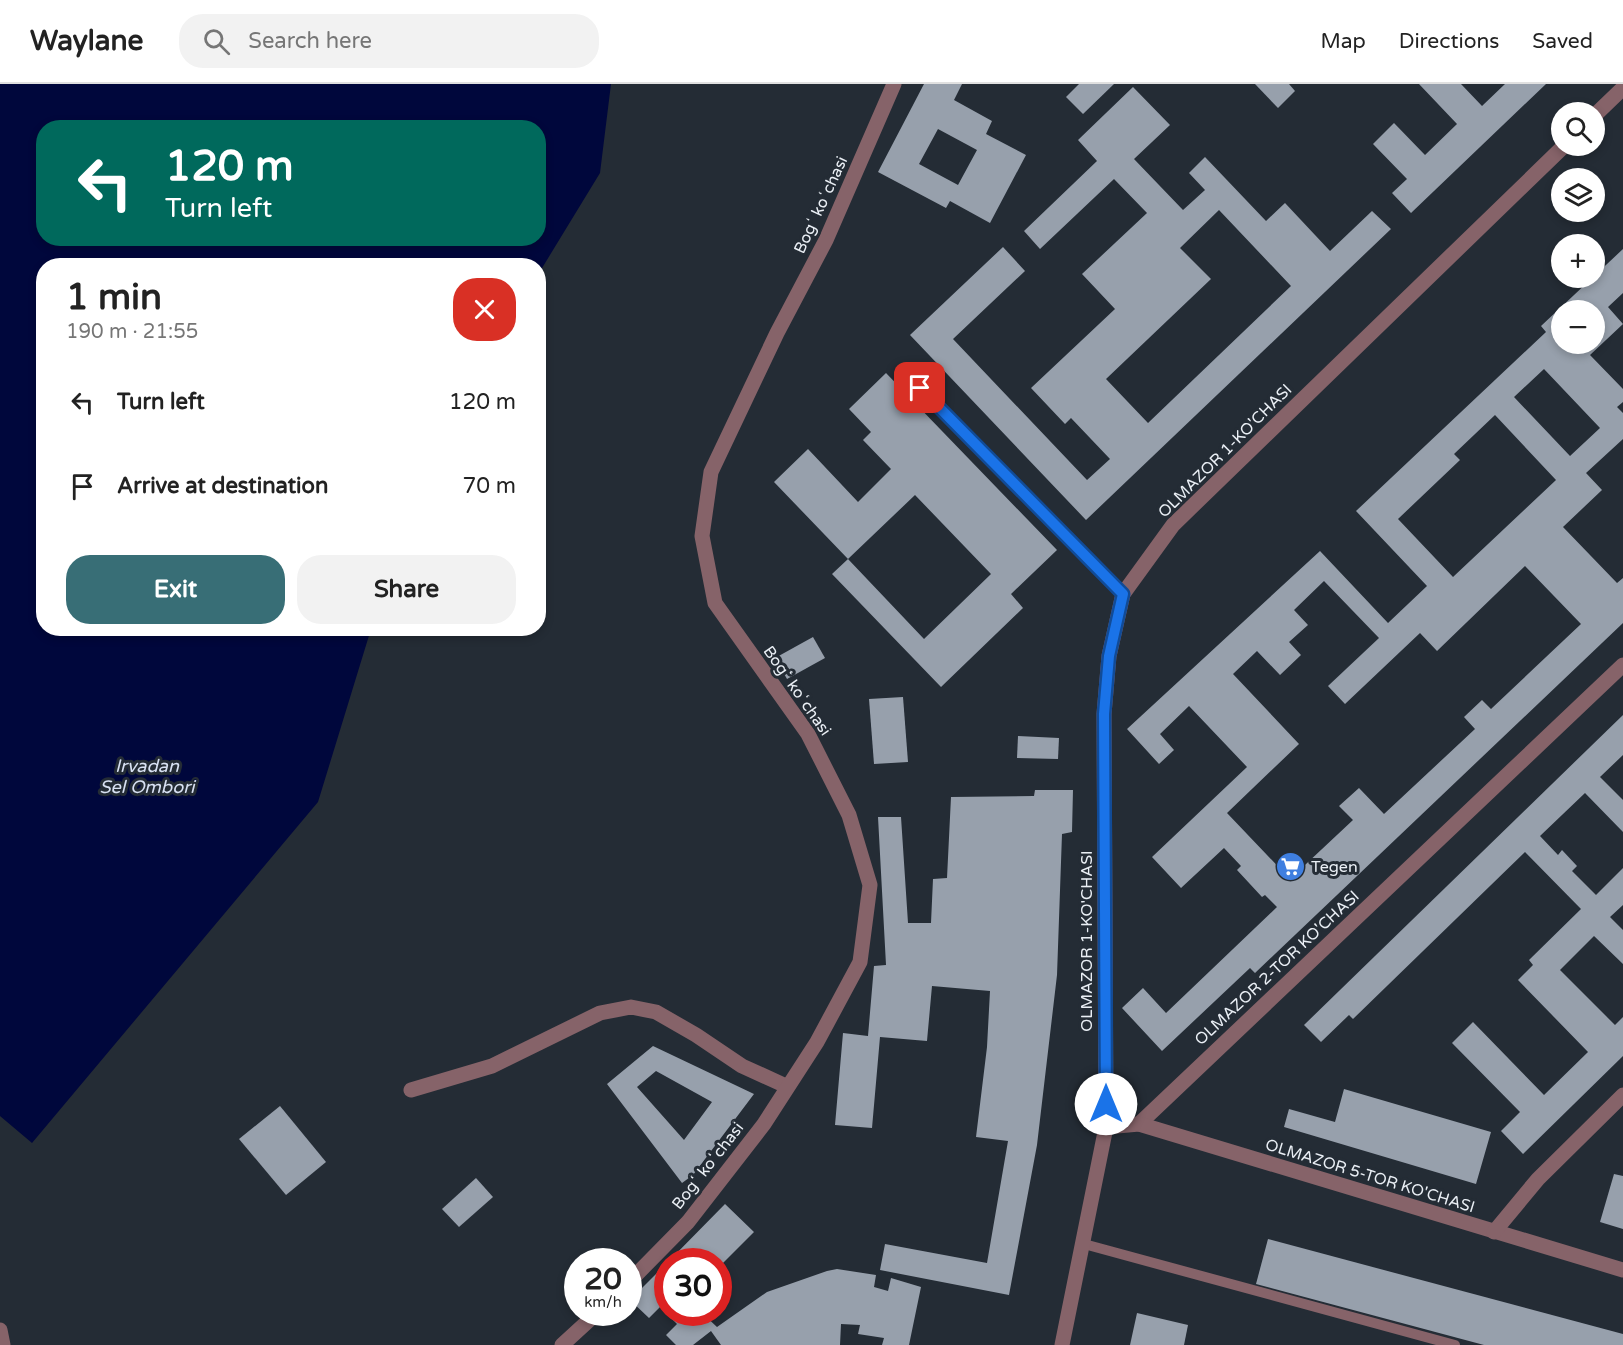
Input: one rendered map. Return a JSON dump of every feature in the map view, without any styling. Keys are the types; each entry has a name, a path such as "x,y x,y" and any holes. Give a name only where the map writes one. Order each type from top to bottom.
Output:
{"street":[{"name":"Bogʻ koʻchasi","path":"642,1269 688,1222 764,1124 786,1086 817,1042 860,962 870,885 849,815 808,734 715,603 702,536 711,472 777,333 826,240 894,84"},
{"path":"1605,105 1623,88"},
{"name":"OLMAZOR 1-KO'CHASI","path":"1062,1345 1106,1127 1104,714 1109,656 1123,594 1173,525 1554,156"},
{"name":"OLMAZOR 2-TOR KO'CHASI","path":"1139,1124 1623,665"},
{"path":"411,1090 492,1066 600,1013 631,1007 656,1012 742,1066 786,1086"},
{"path":"1494,1232 1538,1179 1623,1095"},
{"name":"OLMAZOR 5-TOR KO'CHASI","path":"1106,1127 1139,1124 1623,1270"},
{"path":"562,1345 583,1326"},
{"path":"0,1330 3,1345"}],"lane":[{"path":"920,388 1123,594"},
{"path":"1084,1244 1455,1345"}],"water":[{"name":"Irvadan Sel Ombori","path":"0,84 611,84 600,173 546,262 546,258 36,258 36,636 369,636 318,802 32,1143 0,1116"}],"building":[{"path":"924,84 962,84 954,100 992,121 986,134 1026,155 990,223 950,201 946,208 878,172","holes":["938,129 977,150 958,185 919,164"]},
{"path":"1079,84 1114,84 1083,114 1066,97"},
{"path":"1255,84 1289,84 1295,91 1278,108"},
{"path":"1419,84 1461,84 1482,106 1505,84 1546,84 1411,213 1392,193 1407,179 1373,144 1394,123 1425,155 1457,124"},
{"path":"1133,87 1170,125 1134,159 1183,210 1205,190 1189,173 1205,157 1266,221 1285,203 1330,251 1372,211 1391,229 1086,520 910,335 1003,247 1025,271 953,339 1087,480 1110,459 1071,418 1065,424 1031,388 1115,309 1082,274 1147,213 1114,179 1040,249 1024,231 1097,161 1078,140","holes":["1219,210 1291,286 1148,423 1106,379 1211,279 1180,248"]},
{"path":"1623,249 1623,293 1608,307 1623,324 1605,341 1605,300 1569,300 1581,288 1605,288 1605,266"},
{"path":"1551,317 1551,354 1591,354 1623,389 1623,402 1617,407 1623,413 1623,439 1586,473 1602,490 1563,527 1617,583 1623,578 1623,623 1255,973 1250,968 1162,1051 1122,1008 1143,988 1166,1013 1277,907 1265,895 1262,897 1237,870 1241,866 1224,848 1181,888 1152,857 1247,767 1189,706 1160,734 1174,750 1159,764 1127,729 1320,551 1388,623 1427,586 1356,511 1546,332 1541,326","holes":["1544,369 1600,428 1570,456 1514,397","1495,415 1556,480 1453,577 1398,519 1460,460 1454,454","1525,566 1581,624 1491,709 1482,700 1464,717 1475,729 1384,814 1359,788 1339,806 1353,820 1290,879 1227,813 1299,744 1233,674 1257,651 1280,675 1301,655 1289,642 1308,625 1294,610 1324,581 1379,638 1328,686 1345,704 1420,633 1437,651"]},
{"path":"886,373 1057,550 1011,594 1023,608 941,687 832,574 848,559 774,482 808,449 858,502 891,469 863,440 871,432 849,409","holes":["915,495 991,574 924,639 848,559"]},
{"path":"813,637 825,658 787,679 775,658"},
{"path":"903,697 908,762 874,764 869,699"},
{"path":"1623,715 1623,755 1600,777 1623,800 1623,832 1585,793 1540,836 1558,855 1562,850 1577,866 1572,871 1596,895 1623,868 1623,905 1610,917 1623,930 1623,964 1594,936 1560,970 1615,1025 1623,1017 1623,1056 1523,1154 1501,1131 1520,1112 1452,1043 1473,1022 1544,1095 1588,1052 1518,980 1533,965 1529,960 1581,909 1525,852 1353,1019 1349,1015 1321,1042 1304,1025"},
{"path":"1018,736 1059,738 1058,759 1017,758"},
{"path":"1035,790 1073,790 1072,832 1062,834 1057,975 1037,1145 1009,1295 880,1270 885,1244 987,1263 1008,1141 976,1137 987,1047 990,991 932,986 927,1041 880,1037 872,1128 835,1125 843,1033 868,1036 874,966 886,965 878,817 901,817 908,923 931,923 933,879 947,878 951,797 1034,796"},
{"path":"653,1046 754,1094 693,1175 682,1183 607,1084","holes":["656,1071 712,1102 684,1140 637,1087"]},
{"path":"1344,1089 1491,1132 1476,1184 1284,1127 1289,1109 1335,1122"},
{"path":"280,1106 326,1162 286,1195 239,1139"},
{"path":"1614,1174 1623,1176 1623,1229 1600,1222"},
{"path":"476,1178 493,1197 459,1227 442,1209"},
{"path":"725,1204 754,1232 732,1254 732,1248 682,1248"},
{"path":"1268,1239 1623,1334 1623,1345 1484,1345 1256,1284"},
{"path":"837,1269 876,1275 874,1287 888,1291 891,1278 921,1287 909,1345 882,1345 884,1338 858,1334 860,1325 841,1324 840,1345 721,1345 711,1331 693,1345 676,1345 666,1335 675,1326 732,1326 732,1316 767,1292"},
{"path":"654,1276 654,1313 649,1318 642,1311 642,1288"},
{"path":"1137,1313 1188,1325 1184,1345 1130,1345"}],"place":[{"name":"Tegen","path":"1290,867"}],"route":[{"path":"920,388 1123,594 1109,656 1104,714 1106,1104"}]}
